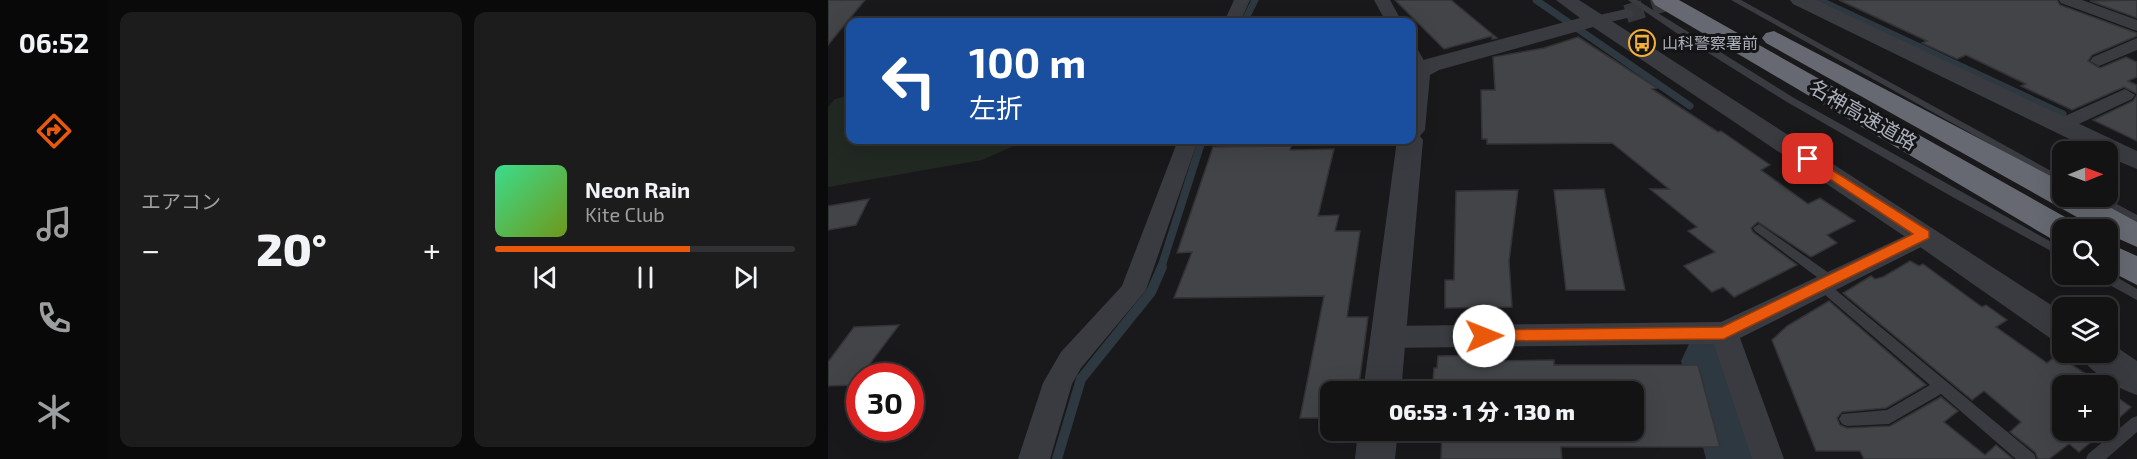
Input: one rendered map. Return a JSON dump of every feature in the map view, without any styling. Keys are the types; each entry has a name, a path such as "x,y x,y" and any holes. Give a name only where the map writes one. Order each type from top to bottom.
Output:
{"highway":[{"name":"名神高速道路","path":"1663,0 2052,224"},
{"name":"名神高速道路","path":"1704,0 2052,190"},
{"name":"名神高速道路","path":"2083,207 2137,236"},
{"path":"2118,261 2137,272"}],"street":[{"path":"1234,18 1242,0"},
{"path":"1382,0 1392,18"},
{"path":"1566,0 1924,235 2052,322"},
{"path":"1800,0 2061,125 2133,154"},
{"path":"2067,0 2137,26"},
{"path":"1416,88 1416,63 1431,65 1596,20 1629,7"},
{"path":"2099,61 2137,43"},
{"path":"2061,125 2125,94"},
{"path":"1034,459 1058,383 1071,360 1133,290 1187,144"},
{"path":"1383,381 1410,144"},
{"path":"1388,338 1724,333 1924,235"},
{"path":"1724,333 1768,459"},
{"path":"2112,363 2137,380"},
{"path":"1375,459 1377,441"}],"lane":[{"path":"1735,0 2052,175"},
{"path":"1629,7 1677,32 1818,118 2052,248"},
{"path":"2113,207 2137,220"},
{"path":"1759,228 1826,283 2028,459"},
{"path":"2118,284 2137,295"},
{"path":"1847,419 1888,417 1942,386"},
{"path":"2094,459 2137,423"}],"shaded area":[{"path":"846,96 846,144 1018,144 982,160 828,187 828,107 835,99"}],"building":[{"path":"828,0 865,0 850,18 846,18 846,23 828,45"},
{"path":"1395,0 1451,0 1497,38 1492,39 1492,36 1444,49 1416,21 1416,18 1413,18"},
{"path":"1839,0 2057,0 2060,5 2137,33 2137,36 2092,55 2088,61 2100,68 2126,57 2137,62 2137,77 2128,81 2137,85 2137,94 2124,87 2072,110 2021,86 2026,84 1966,55 1957,59 1922,43 1927,41"},
{"path":"2137,0 2137,18 2090,1"},
{"path":"1578,37 1657,88 1652,89 1718,132 1721,131 1770,165 1761,170 1808,204 1820,198 1855,221 1827,235 1837,243 1811,257 1758,222 1751,228 1753,232 1797,265 1734,297 1723,287 1712,292 1684,266 1715,252 1688,231 1697,227 1650,189 1669,189 1612,143 1487,144 1487,139 1482,139 1481,90 1495,90 1493,57 1544,48"},
{"path":"2137,95 2137,141 2093,120 2133,101"},
{"path":"1291,146 1290,150 1334,149 1318,216 1339,215 1335,231 1360,231 1347,317 1368,317 1359,381 1320,381 1320,418 1300,418 1324,296 1174,298 1192,252 1177,253 1213,147"},
{"path":"1604,189 1625,290 1566,290 1554,190"},
{"path":"1518,190 1509,261 1512,307 1445,308 1445,280 1454,280 1456,191"},
{"path":"869,199 856,225 828,230 828,206"},
{"path":"1910,261 1919,266 1923,264 1982,307 1986,305 2007,320 1996,327 2047,363 2052,359 2052,363 2069,363 2087,375 2052,375 2052,441 2092,441 2079,452 2069,444 2049,459 2038,459 2035,452 2010,432 2021,422 1984,391 1972,400 1843,293 1871,276 1875,279 1883,277"},
{"path":"1829,301 1926,385 1886,408 1842,412 1837,418 1840,425 1847,428 1890,426 1941,397 1958,411 1944,422 1985,455 1996,445 2013,459 1864,459 1860,451 1816,451 1772,340 1787,326"},
{"path":"899,325 870,363 846,363 846,385 828,386 828,362 854,327"},
{"path":"1492,355 1492,361 1554,360 1554,365 1698,365 1720,447 1561,447 1562,459 1441,459 1442,441 1644,441 1644,381 1433,381 1438,356"},
{"path":"2118,398 2131,407 2118,419"}],"waterway":[{"path":"1246,18 1255,0"},
{"path":"1536,0 1690,106"},
{"path":"1819,0 2063,114"},
{"path":"1161,268 1201,144"},
{"path":"1057,459 1081,379 1151,292 1162,267"},
{"path":"1714,361 1743,459"}],"tunnel":[{"path":"1626,14 1673,0"}],"place":[{"name":"山科警察署前","path":"1642,43"}],"route":[{"path":"1484,336 1724,333 1924,235 1808,159"}]}
